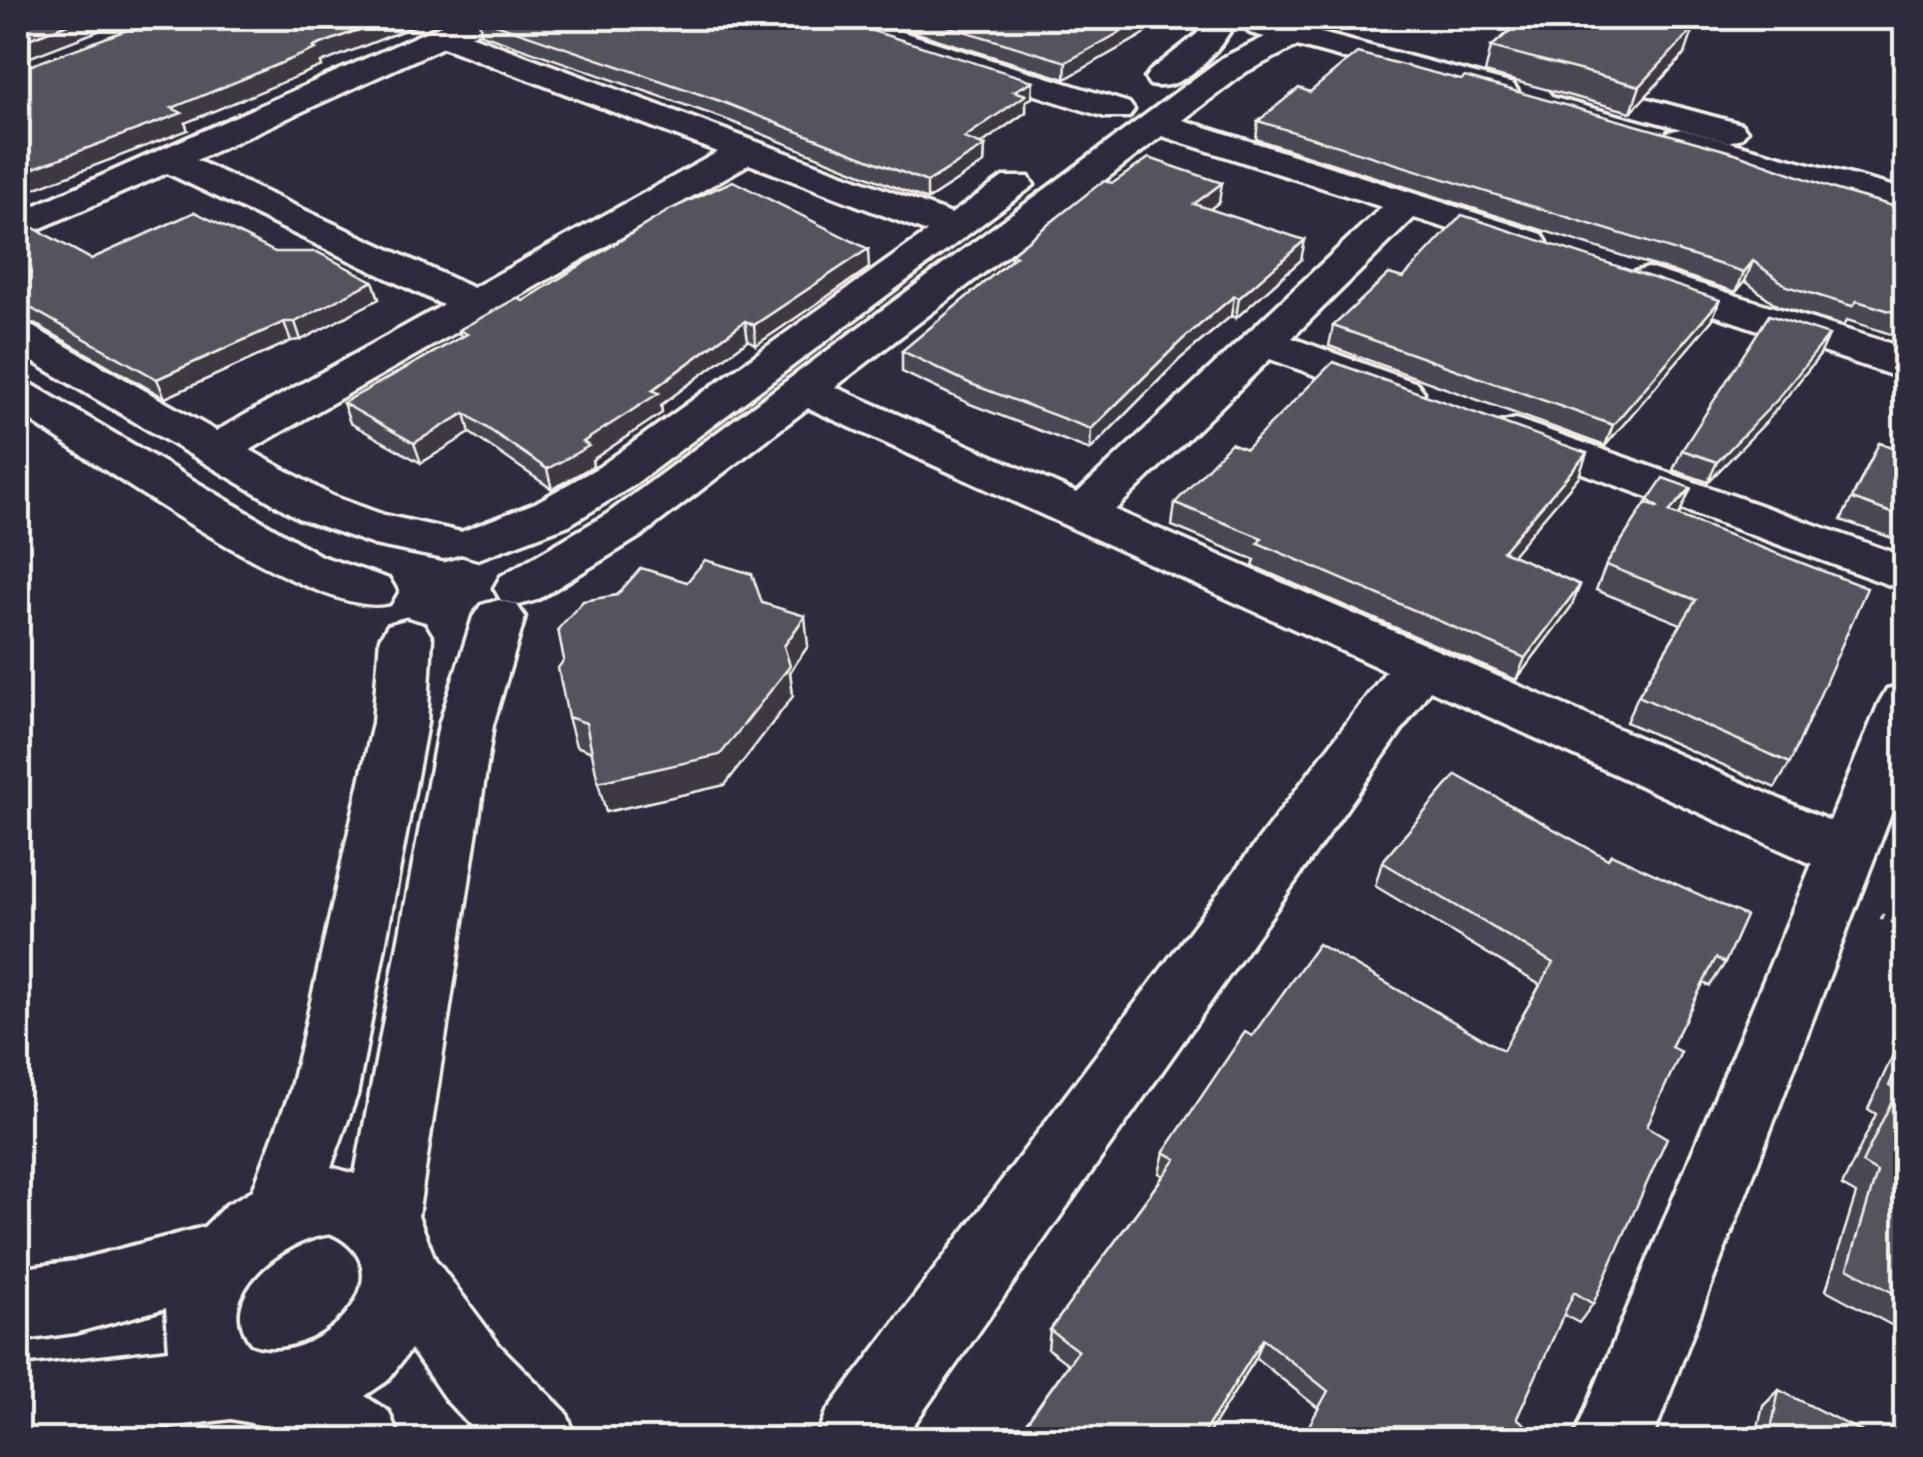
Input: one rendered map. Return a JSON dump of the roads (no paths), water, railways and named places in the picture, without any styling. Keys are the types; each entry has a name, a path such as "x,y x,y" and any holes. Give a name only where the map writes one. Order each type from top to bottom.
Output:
{"street":[{"path":"18,227 483,18"},
{"path":"827,18 1117,110"},
{"path":"280,1211 323,1095 400,724 388,615 390,566 552,514 615,478 1201,48 1226,18 1300,26 1810,164 1906,179"},
{"path":"24,404 388,615 455,638 624,524 1245,58 1300,26"},
{"path":"443,36 955,229"},
{"path":"1158,123 1558,251"},
{"path":"216,450 746,150"},
{"path":"167,160 474,304"},
{"path":"1810,164 1906,202"},
{"path":"1083,514 1408,203"},
{"path":"1614,269 1876,353 1906,367"},
{"path":"18,336 315,508 374,529 461,543 511,559 519,572 466,724 392,1246 396,1304 379,1334 354,1361 323,1380 18,1408"},
{"path":"1264,342 1906,574"},
{"path":"806,391 1846,853"},
{"path":"855,1440 1420,664"},
{"path":"1612,1440 1906,702"},
{"path":"361,1440 208,1358 200,1326 205,1291 223,1257 249,1230 280,1211 310,1202 336,1200 362,1206 473,1372 538,1440"},
{"path":"18,1305 93,1292 223,1257"}]}
